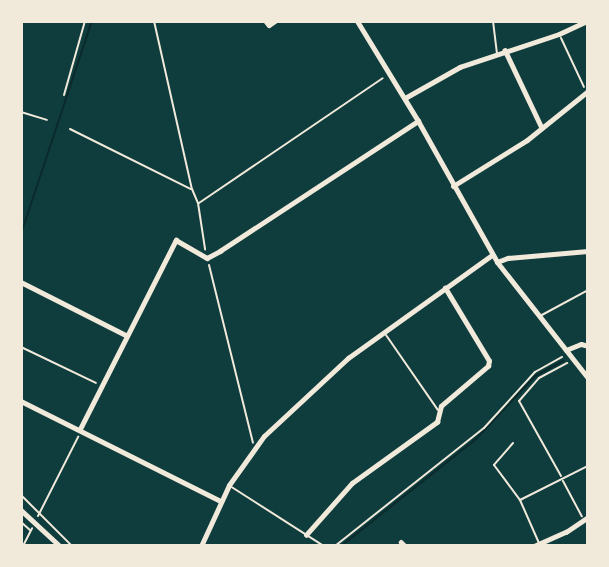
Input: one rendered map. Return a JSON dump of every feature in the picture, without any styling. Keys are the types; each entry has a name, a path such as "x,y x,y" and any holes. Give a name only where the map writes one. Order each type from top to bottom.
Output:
{"street":[{"path":"266,21 268,25 275,21"},
{"path":"357,21 405,98 492,255 588,378"},
{"path":"405,98 446,74 505,50 559,34 587,21"},
{"path":"505,50 542,128"},
{"path":"453,186 542,128 587,92"},
{"path":"81,430 126,335 176,240 207,258 418,121"},
{"path":"497,262 508,258 588,251"},
{"path":"201,546 229,485 255,447 302,398 383,331 492,255"},
{"path":"21,282 126,335"},
{"path":"306,535 352,483 437,422 438,410 488,366 489,361 445,288"},
{"path":"566,350 581,344 588,346"},
{"path":"21,401 221,500"},
{"path":"21,510 60,546"},
{"path":"537,545 586,519"}],"lane":[{"path":"492,21 497,54"},
{"path":"539,317 588,290"},
{"path":"383,331 438,410"},
{"path":"513,443 494,465 520,500 537,545"},
{"path":"520,500 588,466"},
{"path":"229,485 324,546"}],"path":[{"path":"64,95 83,21"},
{"path":"154,21 192,189 198,203 207,258 255,447"},
{"path":"559,34 587,92"},
{"path":"198,203 390,73"},
{"path":"21,112 47,120"},
{"path":"70,129 192,189"},
{"path":"21,347 102,386"},
{"path":"335,546 484,428 540,368 563,356"},
{"path":"568,362 539,378 520,399 561,478 586,519"},
{"path":"38,516 81,430"},
{"path":"21,495 41,512 72,546"},
{"path":"21,523 31,530"},
{"path":"23,546 33,527"}],"waterway":[{"path":"21,234 92,21"},
{"path":"341,546 476,439 535,376 563,361"}]}
